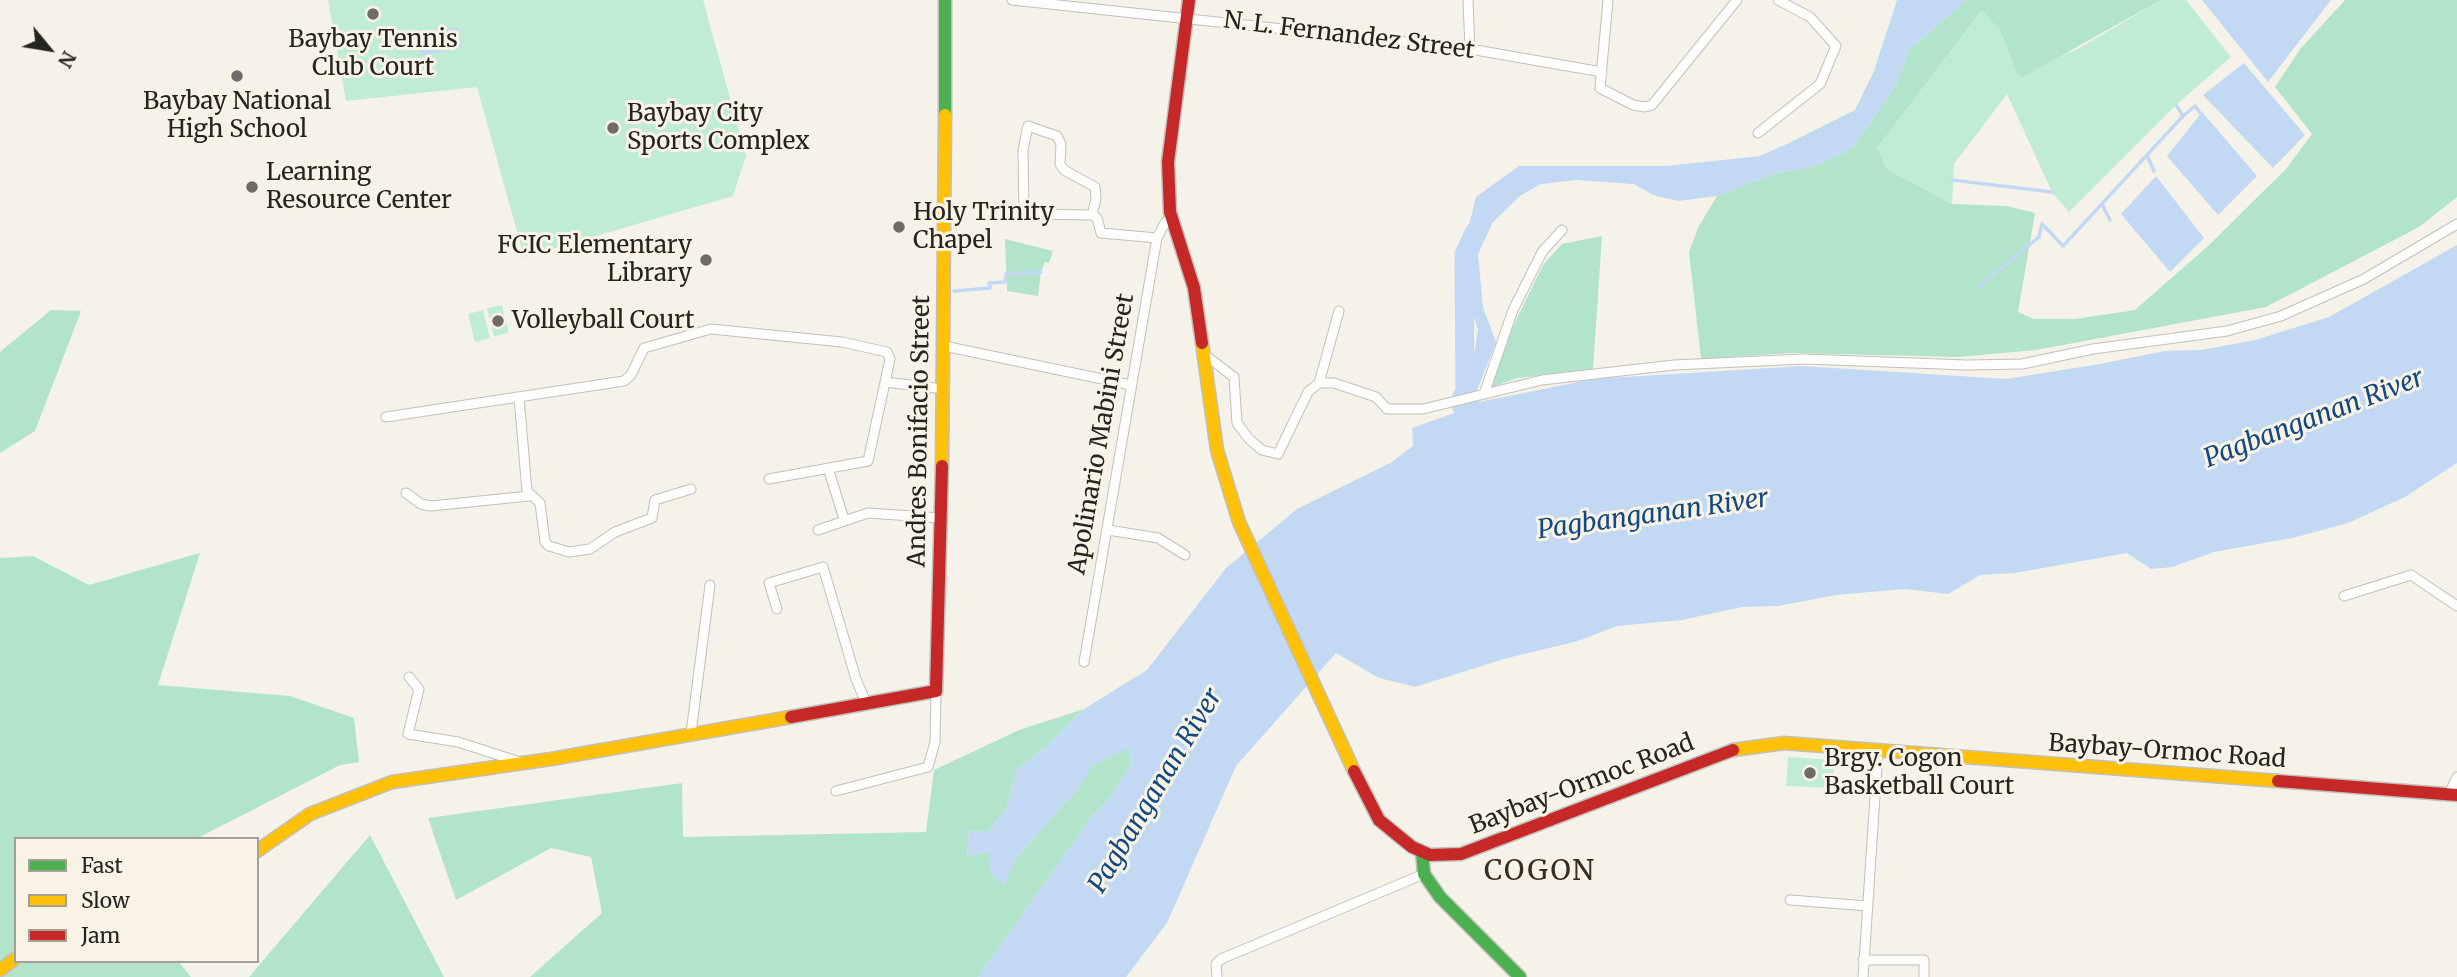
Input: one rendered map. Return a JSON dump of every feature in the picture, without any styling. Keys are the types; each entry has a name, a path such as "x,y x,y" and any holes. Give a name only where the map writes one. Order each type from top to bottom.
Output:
{"main road":[{"name":"Andres Bonifacio Street","path":"936,691 944,389 945,0"},
{"path":"1170,215 1168,162 1189,0"},
{"name":"Baybay-Ormoc Road","path":"1170,215 1194,288 1216,450 1240,522 1357,778 1380,820 1396,837 1422,852 1439,856 1461,854 1648,780 1749,746 1784,743 2453,794"},
{"path":"259,850 310,814 392,782 522,763 936,691"},
{"path":"1422,852 1424,874 1440,897 1520,977"}],"street":[{"name":"N. L. Fernandez Street","path":"1012,0 1096,4 1187,18 1470,49 1602,72"},
{"path":"1468,0 1470,49"},
{"path":"1608,0 1600,88 1633,106 1652,105 1737,0"},
{"path":"1758,133 1820,84 1836,46 1810,17 1778,0"},
{"path":"1091,215 1095,187 1064,170 1060,164 1061,144 1057,136 1028,126 1023,150 1024,214 1091,215 1097,218 1101,233 1157,238"},
{"name":"Apolinario Mabini Street","path":"1084,662 1157,238 1170,215"},
{"path":"1319,383 1334,383 1376,397 1387,409 1423,409 1542,380 1608,370 1751,360 2022,364 2093,349 2227,331 2281,316 2364,279 2457,224"},
{"path":"1481,395 1513,310 1542,252 1562,230"},
{"path":"1205,355 1234,377 1237,423 1262,450 1278,454 1308,392 1319,383 1339,311"},
{"path":"386,417 624,381 631,375 644,348 717,329 842,342 884,350 890,359 869,460 769,479"},
{"path":"944,346 1131,385"},
{"path":"885,382 944,389"},
{"path":"519,398 529,496"},
{"path":"828,468 844,519"},
{"path":"405,493 421,504 431,506 529,496 540,503 546,544 576,552 590,549 615,533 652,518 655,500 691,489"},
{"path":"818,530 868,513 941,518"},
{"path":"1108,530 1158,538 1185,555"},
{"path":"777,609 769,583 823,567 856,679 866,703"},
{"path":"2344,596 2411,575 2457,606"},
{"path":"691,733 710,585"},
{"path":"409,677 419,689 408,734 458,742 522,763"},
{"name":"Andres Bonifacio Street","path":"836,791 929,767 935,742 936,691"},
{"path":"1863,977 1878,751"},
{"path":"2453,794 2457,777"},
{"path":"1217,977 1216,964 1221,960 1424,874"},
{"path":"1790,900 1868,906"},
{"path":"1863,960 1924,960 1924,977"}],"green space":[{"name":"Baybay City Sports Complex","path":"328,0 703,0 746,156 733,196 524,257 477,87 346,101"},
{"path":"1966,0 2161,0 2023,77 2016,72 2000,30 1982,10 1877,148 1887,169 1952,204 2007,206 2035,213 2018,312 2034,319 2075,319 2135,310 2208,246 2286,169 2312,134 2275,87 2301,48 2345,0 2457,0 2457,197 2419,227 2266,307 2036,350 1958,357 1791,353 1701,359 1689,252 1699,226 1717,196 1774,174 1815,166 1853,148 1895,87 1909,50"},
{"path":"2161,0 2186,0 2231,57 2176,105 2069,212 2052,192 2007,94 1954,164 1952,204 1887,169 1877,148 1983,9 2000,30 2016,72 2076,50"},
{"path":"1602,236 1593,369 1518,378 1489,388 1506,341 1543,265 1562,244"},
{"path":"1005,239 1053,251 1049,263 1045,262 1041,272 1038,296 1007,291"},
{"name":"Volleyball Court","path":"502,305 509,333 494,336 487,308"},
{"path":"51,310 81,311 35,431 0,453 0,352"},
{"name":"Volleyball Court","path":"483,310 490,338 475,342 468,314"},
{"path":"200,553 158,685 290,696 354,718 359,762 340,765 200,837 14,837 14,963 180,963 191,977 0,977 0,558 33,556 89,585"},
{"path":"1084,709 1047,746 1017,769 1006,810 987,832 969,831 967,857 988,851 1003,885 1017,857 1077,790 1091,767 1128,747 1132,762 1109,799 1092,816 978,977 530,977 602,913 591,857 551,848 456,900 428,818 682,783 683,837 926,832 934,770 1019,730"},
{"name":"Brgy. Cogon Basketball Court","path":"1788,757 1834,760 1833,788 1786,786"},
{"path":"370,835 444,977 249,977"}],"water":[{"name":"Pagbanganan River","path":"1897,0 1966,0 1909,50 1895,87 1853,148 1815,166 1774,174 1717,196 1678,201 1653,195 1634,184 1576,180 1541,184 1520,196 1493,222 1478,254 1483,307 1496,342 1476,393 1479,402 1593,379 1802,366 2006,379 2164,351 2201,350 2255,340 2329,317 2457,245 2457,463 2405,497 2348,523 2292,538 2214,552 2172,567 2151,569 2127,553 2015,573 1980,575 1948,594 1905,589 1836,595 1778,606 1742,607 1682,620 1617,626 1578,641 1504,659 1415,687 1379,678 1336,653 1236,766 1167,923 1126,977 978,977 1092,816 1109,799 1132,762 1128,748 1091,767 1077,790 1017,857 1004,886 990,873 988,851 967,857 969,831 987,832 1006,810 1017,769 1047,746 1084,709 1147,670 1226,568 1297,509 1392,462 1413,446 1412,428 1454,413 1451,405 1453,393 1474,356 1478,329 1466,294 1464,246 1476,197 1519,166 1667,166 1760,156 1789,143 1855,110 1874,71"},
{"path":"2202,0 2331,0 2268,82"},
{"path":"458,27 462,48 421,56 417,35"},
{"path":"2244,63 2305,135 2273,168 2203,95"},
{"path":"2202,112 2257,176 2218,215 2167,156"},
{"path":"2156,176 2204,238 2170,272 2121,214"}],"waterway":[{"path":"1978,287 2039,237 2042,224 2063,246 2183,116 2176,105"},
{"path":"2183,116 2195,106 2200,113"},
{"path":"2147,155 2154,171"},
{"path":"1952,180 2052,192"},
{"path":"2102,204 2110,220"},
{"path":"1465,398 1464,254 1475,231"},
{"path":"954,291 990,288 989,283 1005,282 1006,274 1041,272"}],"traffic: fast":[{"path":"945,0 945,115"},
{"path":"1422,852 1424,874 1440,897 1520,977"}],"traffic: slow":[{"path":"942,466 945,115"},
{"path":"1202,343 1217,450 1239,522 1354,771"},
{"path":"259,850 310,814 392,782 551,759 791,717"},
{"path":"1733,750 1784,743 2278,781"},
{"path":"0,970 14,960"}],"traffic: jam":[{"path":"1189,0 1168,162 1170,212 1194,288 1202,343"},
{"path":"791,717 936,691 942,466"},
{"path":"1354,771 1379,820 1412,847 1430,855 1461,854 1733,750"},
{"path":"2278,781 2457,795"}],"place":[{"name":"Baybay Tennis Club Court","path":"373,14"},
{"name":"Baybay National High School","path":"237,76"},
{"name":"Baybay City Sports Complex","path":"613,128"},
{"name":"Learning Resource Center","path":"252,187"},
{"name":"Holy Trinity Chapel","path":"899,227"},
{"name":"FCIC Elementary Library","path":"706,260"},
{"name":"Volleyball Court","path":"498,321"},
{"name":"Brgy. Cogon Basketball Court","path":"1810,773"}],"district":[{"name":"COGON","path":"1540,872"}]}
